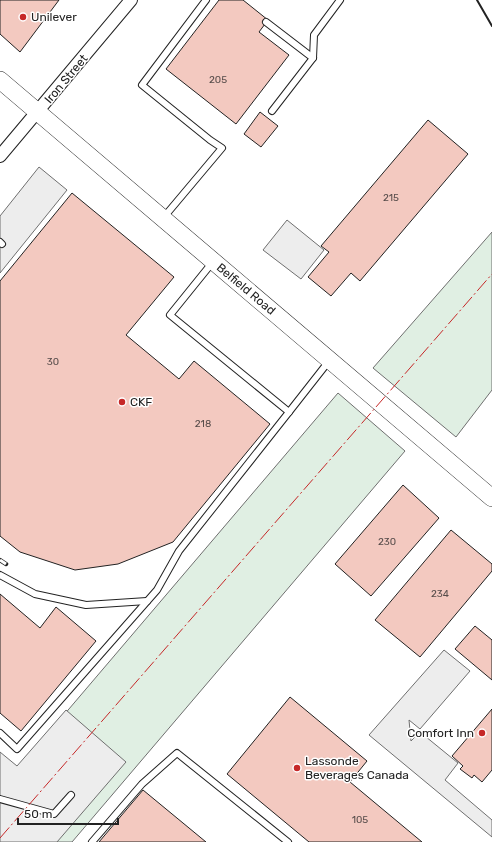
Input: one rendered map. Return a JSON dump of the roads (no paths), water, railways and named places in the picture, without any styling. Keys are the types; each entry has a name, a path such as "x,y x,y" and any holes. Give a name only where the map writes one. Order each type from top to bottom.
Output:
{"main road":[{"name":"Belfield Road","path":"0,80 492,498"}],"street":[{"name":"Iron Street","path":"0,156 131,0"}],"lane":[{"path":"163,219 222,148 142,85 206,0"},
{"path":"272,111 313,58 314,35 340,0"},
{"path":"266,22 313,58"},
{"path":"213,261 170,315 289,412"},
{"path":"0,733 18,749 157,590 179,551 330,361"},
{"path":"0,575 35,594 86,605 147,601"},
{"path":"92,842 142,784 177,753 288,842"},
{"path":"0,799 54,814 71,795"}],"railway":[{"path":"0,560 6,564"}],"place":[{"name":"Unilever","path":"23,17"},
{"name":"CKF","path":"122,402"},
{"name":"Comfort Inn","path":"482,733"},
{"name":"Lassonde Beverages Canada","path":"297,768"}]}
